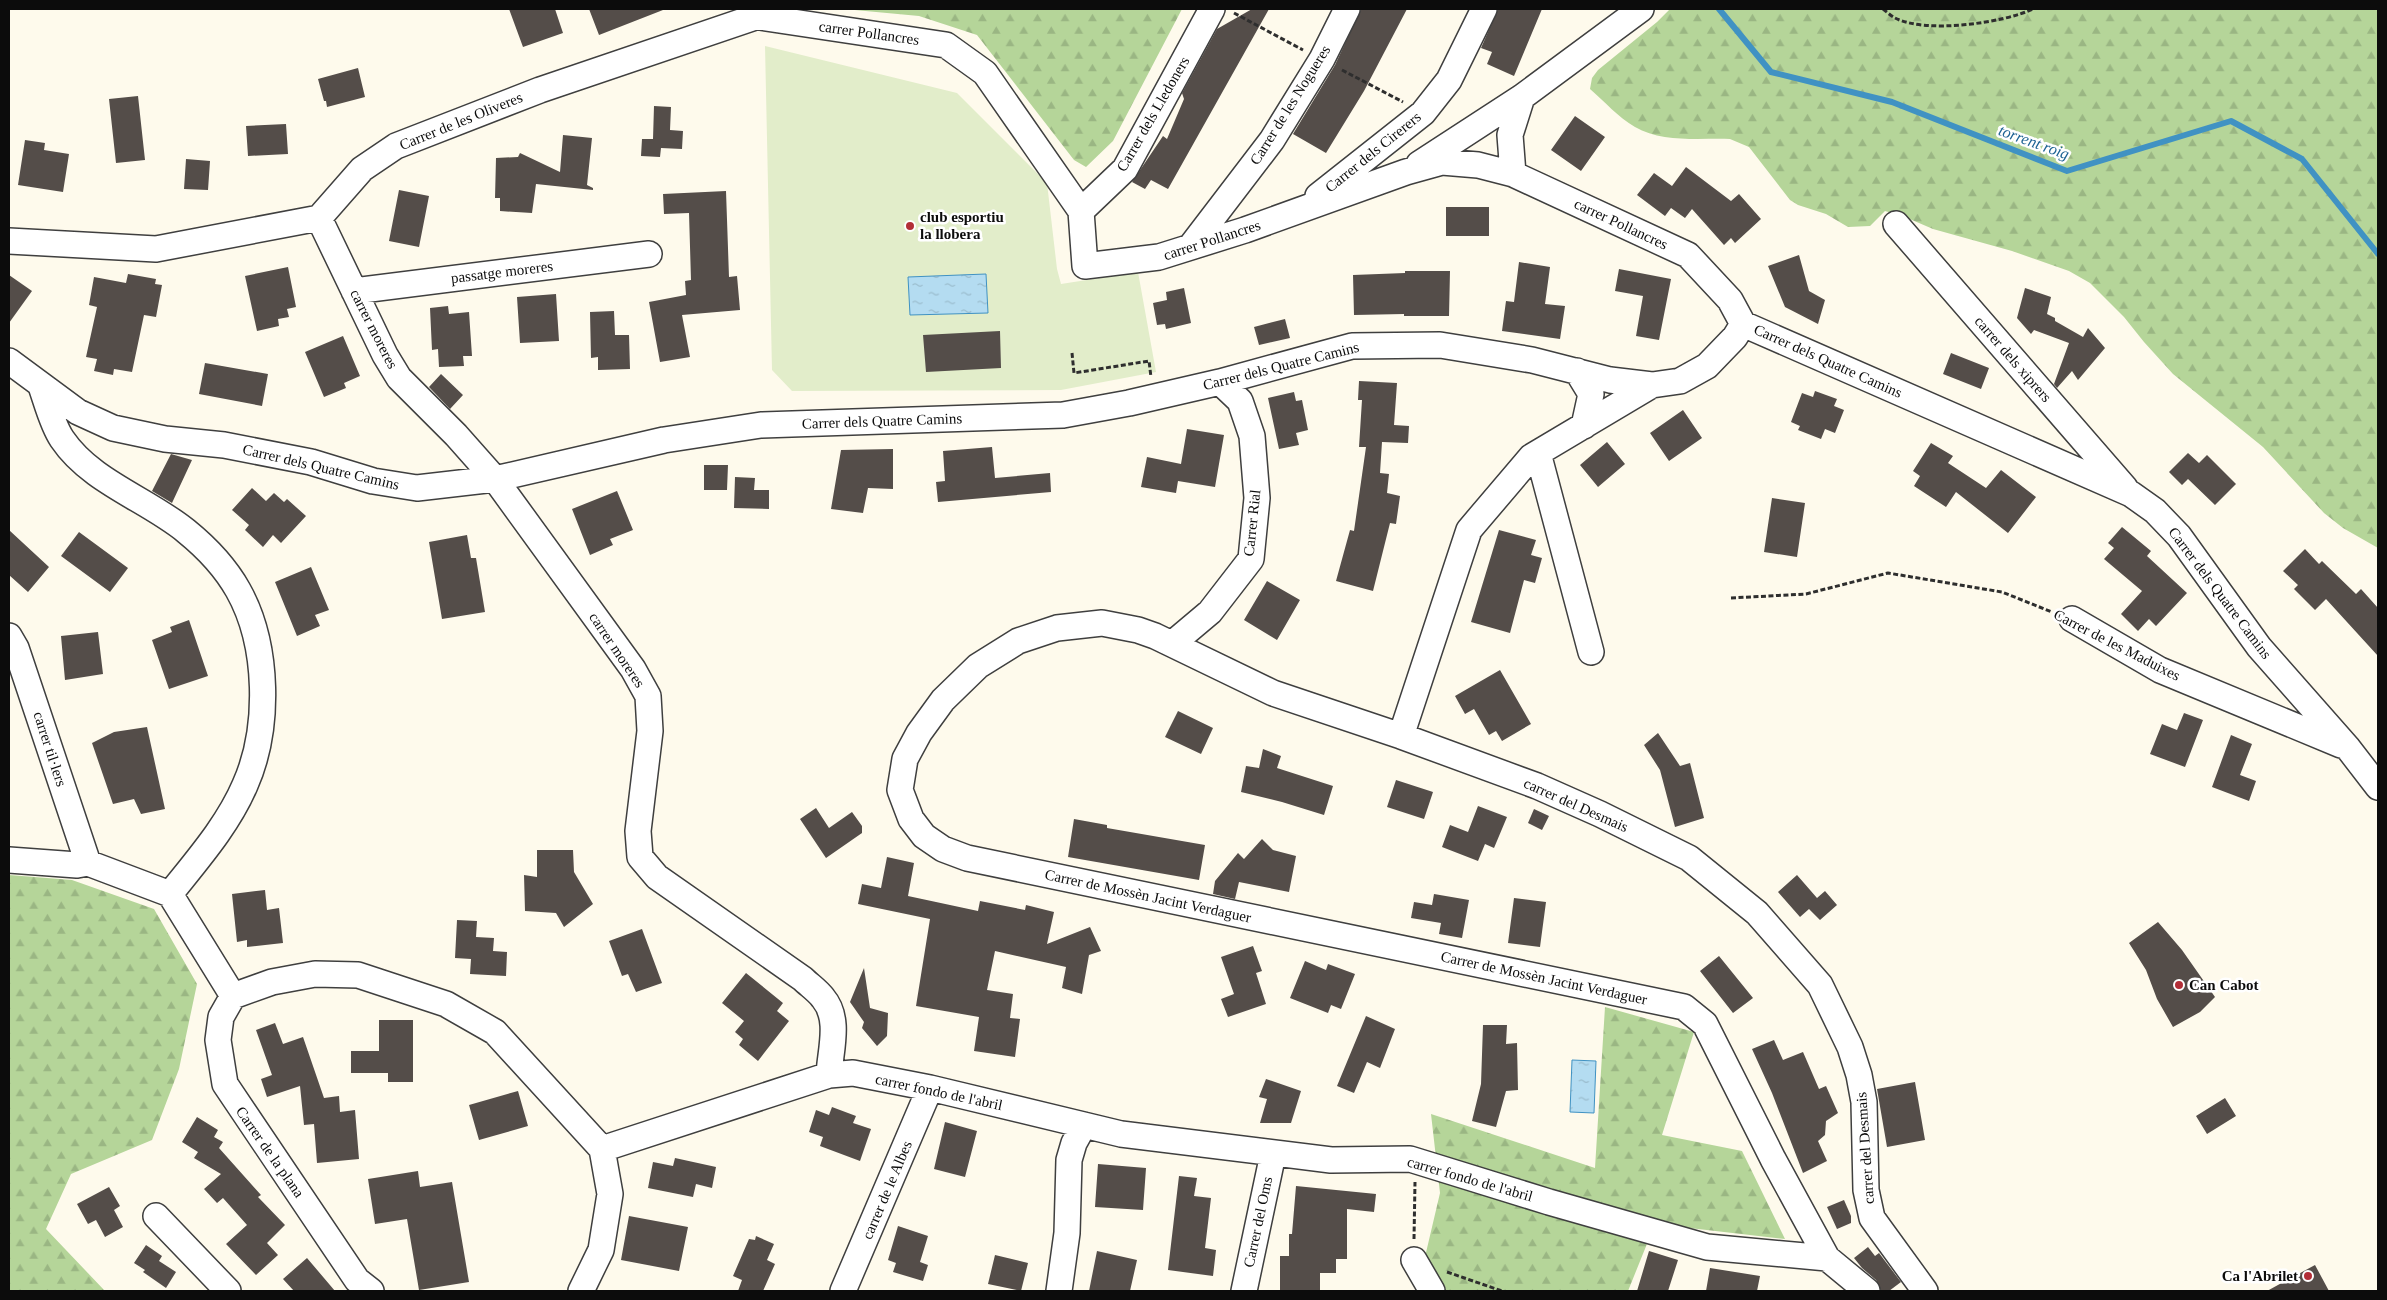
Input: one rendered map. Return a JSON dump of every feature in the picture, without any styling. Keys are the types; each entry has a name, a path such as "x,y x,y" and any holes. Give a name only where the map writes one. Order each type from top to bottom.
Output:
{"street":[{"name":"Carrer de les Oliveres","path":"319,218 362,169 396,146 540,90 753,16 782,9"},
{"name":"Carrer dels Lledoners","path":"1082,212 1125,169 1212,9"},
{"name":"Carrer de les Nogueres","path":"1191,246 1272,140 1322,59 1347,9"},
{"name":"Carrer dels Cirerers","path":"1299,211 1423,113 1449,80 1484,9"},
{"path":"1406,172 1522,97 1639,10"},
{"name":"carrer Pollancres","path":"753,16 946,45 985,73 1082,212 1085,266 1159,257 1299,211 1406,172 1442,162 1478,165 1512,174 1688,255 1730,300 1742,324"},
{"path":"1512,174 1510,135 1522,97"},
{"path":"9,241 156,249 319,218"},
{"name":"carrer moreres","path":"319,218 385,355 399,378 456,435 496,479 633,669 648,696 650,731 638,831 640,857 657,877 802,979 824,999 831,1012 834,1025 829,1075"},
{"name":"carrer dels xiprers","path":"1896,224 2131,494"},
{"name":"passatge moreres","path":"354,291 649,254"},
{"name":"Carrer dels Quatre Camins","path":"9,361 78,412 113,428 165,439 224,445 311,462 373,481 417,488 496,479 664,440 761,425 1063,416 1220,382 1352,346 1440,345 1532,360 1610,380 1652,385 1680,381 1708,366 1735,337 1742,324 2131,494 2155,511 2179,536 2259,647 2348,748 2378,787"},
{"path":"1577,371 1591,394 1584,426"},
{"name":"Carrer Rial","path":"1172,644 1210,612 1251,559 1257,498 1252,436 1240,401 1220,382"},
{"path":"1401,736 1469,530 1531,457 1652,385"},
{"path":"41,386 62,438 83,461 114,485 185,530 218,560 239,591 256,640 261,667 263,703 254,760 232,810 170,894"},
{"path":"1538,453 1591,652"},
{"name":"Carrer de les Maduixes","path":"2072,620 2160,670 2348,748"},
{"name":"Carrer de Mossèn Jacint Verdaguer","path":"1401,736 1273,693 1172,644 1138,630 1102,623 1057,628 1018,641 978,666 944,700 919,733 905,760 900,790 911,819 924,836 943,849 967,858 1684,1007 1705,1024 1773,1159 1827,1258 1867,1291"},
{"name":"carrer til·lers","path":"9,636 16,648 88,863"},
{"name":"carrer del Desmais","path":"1401,736 1537,786 1600,814 1689,858 1757,913 1820,985 1850,1047 1859,1074 1864,1102 1866,1190 1872,1218 1925,1291"},
{"path":"9,860 77,865 88,863 170,894 233,996 272,982 315,974 358,974 446,1004 496,1032 602,1149 610,1194 601,1250 580,1291"},
{"name":"Carrer de la plana","path":"233,996 221,1017 218,1040 225,1084 357,1280 372,1291"},
{"name":"carrer fondo de l'abril","path":"602,1149 829,1075 853,1073 930,1088 1121,1134 1331,1160 1410,1160 1707,1247 1827,1258"},
{"name":"carrer de le Albes","path":"843,1291 930,1088"},
{"path":"1059,1291 1062,1282 1067,1233 1069,1160 1074,1143 1084,1126"},
{"name":"Carrer del Oms","path":"1244,1291 1273,1154"},
{"path":"156,1216 228,1291"},
{"path":"1414,1260 1432,1291"}],"path":[{"path":"1883,9 1896,19 1939,28 1984,22 2033,9"},
{"path":"1072,352 1074,373 1149,361 1155,397"},
{"name":"Carrer de les Maduixes","path":"1731,598 1806,594 1888,573 2002,592 2072,620"},
{"path":"1420,1162 1415,1182 1414,1260 1502,1291"}],"green space":[{"path":"844,9 1182,9 1113,141 1086,167 1074,160 977,35 919,16"},
{"path":"1670,9 2378,9 2378,548 2343,528 2324,513 2263,447 2173,374 2124,317 2090,283 2069,271 2012,251 1933,229 1885,211 1870,226 1848,227 1826,214 1798,205 1790,200 1749,147 1730,139 1669,138 1646,132 1623,119 1590,89 1592,78 1598,70 1657,22"},
{"name":"club esportiu la llobera","path":"765,46 957,93 1047,183 1057,269 1061,284 1138,272 1156,372 1061,390 792,391 772,370"},
{"path":"9,875 72,880 154,909 197,984 179,1069 152,1140 71,1174 46,1229 105,1291 9,1291"},
{"path":"1605,1007 1694,1032 1662,1135 1742,1151 1785,1239 1655,1224 1628,1291 1417,1291 1440,1193 1431,1114 1595,1168"}],"water":[{"path":"986,274 988,313 910,315 908,277"},
{"path":"1572,1060 1596,1061 1594,1113 1570,1112"}],"building":[{"path":"509,9 555,9 563,33 523,47"},
{"path":"589,9 662,9 663,10 599,35"},
{"path":"1252,9 1269,9 1168,189 1151,180 1145,189 1132,182 1163,136 1167,139 1184,99 1182,93 1217,29"},
{"path":"1361,9 1407,9 1364,91 1326,153 1293,134 1335,65"},
{"path":"1498,9 1542,9 1514,76 1487,64 1492,52 1481,48"},
{"path":"358,68 365,97 327,107 318,79"},
{"path":"138,96 145,160 116,163 109,99"},
{"path":"654,106 671,107 670,130 683,131 682,149 661,148 660,157 641,156 642,139 653,139"},
{"path":"1575,116 1605,137 1581,171 1551,150"},
{"path":"286,124 288,154 248,156 246,126"},
{"path":"563,135 592,138 587,185 593,188 593,190 536,184 532,213 500,211 500,198 495,198 496,158 518,157 520,153 560,172"},
{"path":"25,140 45,143 44,150 69,154 63,192 18,185"},
{"path":"186,159 210,161 208,190 184,189"},
{"path":"1686,167 1731,201 1739,194 1761,219 1735,243 1731,238 1724,245 1692,209 1685,218 1671,208 1665,216 1637,195 1654,173 1672,186"},
{"path":"399,190 429,196 419,247 389,241"},
{"path":"726,191 729,277 737,276 740,310 682,315 690,357 660,362 649,302 686,295 685,281 691,280 689,213 664,214 663,194"},
{"path":"1446,207 1489,207 1489,236 1446,236"},
{"path":"1799,255 1809,291 1825,300 1818,324 1785,307 1768,266"},
{"path":"1519,262 1550,267 1545,304 1565,306 1560,339 1502,331 1506,301 1514,302"},
{"path":"288,267 296,307 287,309 289,317 278,319 279,326 257,331 245,276"},
{"path":"1619,269 1671,279 1659,340 1636,336 1643,296 1615,291"},
{"path":"1405,271 1450,271 1449,316 1404,316 1404,314 1354,315 1353,275 1405,273"},
{"path":"128,274 156,279 155,284 162,285 156,317 144,315 132,372 114,369 113,375 94,371 97,359 86,357 97,307 89,305 94,277 126,283"},
{"path":"9,275 32,291 9,323"},
{"path":"1184,288 1191,323 1166,329 1165,324 1157,325 1153,303 1167,300 1166,292"},
{"path":"2025,288 2051,297 2047,314 2055,318 2055,321 2083,337 2088,328 2105,348 2078,380 2072,371 2057,388 2054,384 2069,343 2034,330 2031,334 2017,318"},
{"path":"556,294 559,341 520,343 517,297"},
{"path":"448,306 449,314 469,312 472,356 463,356 464,366 439,367 438,349 432,350 430,308"},
{"path":"614,311 615,335 629,335 630,369 598,370 598,357 591,358 590,312"},
{"path":"1285,319 1290,338 1259,345 1254,327"},
{"path":"1000,331 1001,368 926,372 923,335"},
{"path":"343,336 360,376 344,383 346,388 324,397 305,352"},
{"path":"1951,353 1989,368 1981,389 1943,374"},
{"path":"205,363 268,374 262,406 199,394"},
{"path":"441,374 463,395 450,409 429,387"},
{"path":"1359,381 1397,383 1394,425 1409,426 1408,443 1382,442 1380,473 1389,474 1387,493 1400,496 1396,524 1390,523 1373,591 1336,581 1350,530 1354,531 1366,447 1359,447 1362,400 1358,400"},
{"path":"1815,391 1837,399 1834,406 1844,410 1835,433 1825,429 1821,439 1798,430 1800,426 1791,422 1802,393 1813,397"},
{"path":"1294,392 1296,401 1302,400 1308,430 1296,433 1299,445 1279,449 1268,398"},
{"path":"1683,410 1702,438 1669,461 1650,433"},
{"path":"1187,429 1224,435 1215,487 1178,481 1176,493 1141,487 1147,457 1181,464"},
{"path":"1607,442 1625,464 1598,487 1580,465"},
{"path":"1931,443 1953,456 1948,463 1986,488 2001,470 2036,497 2008,533 1956,492 1946,507 1914,486 1920,476 1913,471"},
{"path":"992,447 995,478 1050,473 1051,492 938,502 936,482 945,481 943,451"},
{"path":"893,449 893,489 868,488 863,513 831,509 841,450"},
{"path":"2188,453 2199,463 2207,455 2236,484 2215,505 2188,479 2182,485 2169,472"},
{"path":"171,454 192,460 172,503 152,491"},
{"path":"704,465 728,465 727,490 704,490"},
{"path":"735,477 755,478 754,490 769,490 769,509 734,508"},
{"path":"252,488 266,501 274,493 284,502 287,499 306,516 281,543 273,535 263,547 245,530 249,525 232,510"},
{"path":"617,491 633,530 610,539 613,545 590,555 572,509"},
{"path":"1772,498 1805,503 1797,557 1764,552"},
{"path":"2122,527 2151,551 2147,556 2187,593 2156,626 2149,619 2138,631 2121,614 2142,591 2104,559 2114,548 2108,543"},
{"path":"9,530 49,567 28,592 9,575"},
{"path":"1499,530 1536,540 1531,555 1542,558 1535,583 1524,580 1510,633 1471,622"},
{"path":"79,532 128,568 110,592 61,556"},
{"path":"467,535 471,558 476,558 485,612 442,619 429,542"},
{"path":"2305,549 2319,564 2322,561 2356,594 2361,589 2378,608 2378,656 2326,599 2315,610 2294,589 2298,585 2283,571"},
{"path":"311,567 329,610 315,615 320,626 297,636 275,582"},
{"path":"1267,581 1300,600 1277,640 1244,620"},
{"path":"189,620 208,676 169,689 152,640 172,632 170,627"},
{"path":"98,632 103,674 65,680 61,636"},
{"path":"1500,670 1531,724 1502,741 1496,731 1489,735 1474,709 1465,714 1455,696"},
{"path":"1178,711 1213,728 1201,754 1165,737"},
{"path":"2184,713 2203,720 2185,767 2150,754 2162,724 2177,730"},
{"path":"147,727 165,809 141,814 134,799 113,804 92,743 114,732"},
{"path":"1658,733 1680,766 1690,763 1704,818 1675,827 1660,770 1644,745"},
{"path":"2231,735 2252,744 2240,775 2256,781 2249,801 2212,787"},
{"path":"1263,749 1281,756 1277,768 1333,786 1324,815 1241,792 1246,766 1259,768"},
{"path":"1396,780 1433,792 1424,819 1387,807"},
{"path":"1478,806 1507,817 1494,848 1485,844 1478,861 1442,847 1450,825 1468,832"},
{"path":"816,808 829,828 852,812 862,826 862,833 826,858 800,819"},
{"path":"1534,809 1549,816 1542,830 1528,823"},
{"path":"1074,819 1107,825 1107,828 1205,845 1199,880 1068,857"},
{"path":"1262,839 1273,850 1296,856 1289,892 1239,882 1235,899 1213,894 1215,881 1238,853 1244,859"},
{"path":"537,850 573,850 574,872 593,904 564,927 556,913 525,911 524,875 537,877"},
{"path":"887,857 914,863 908,896 978,911 980,901 1025,910 1026,905 1054,912 1047,944 1090,927 1101,951 1089,955 1082,994 1062,988 1066,967 995,951 987,990 1013,994 1010,1018 1020,1019 1015,1057 974,1051 979,1017 916,1006 930,919 858,904 862,884 881,888"},
{"path":"1797,875 1817,898 1825,891 1837,905 1820,920 1809,909 1800,917 1778,892"},
{"path":"265,890 267,910 279,908 283,943 247,947 247,940 237,942 232,894"},
{"path":"1434,894 1469,900 1462,938 1439,934 1441,923 1411,918 1414,902 1432,905"},
{"path":"1514,898 1546,902 1540,947 1508,943"},
{"path":"457,920 477,921 476,937 494,938 493,951 507,952 506,976 470,974 471,959 455,958"},
{"name":"Can Cabot","path":"2158,922 2182,950 2215,997 2200,1012 2173,1027 2157,999 2146,970 2129,943"},
{"path":"642,929 662,983 636,992 628,974 622,976 609,941"},
{"path":"1253,946 1262,971 1256,973 1266,1004 1228,1017 1221,999 1234,994 1221,957"},
{"path":"1719,956 1753,998 1733,1013 1700,971"},
{"path":"1305,961 1326,970 1328,964 1355,974 1341,1009 1331,1005 1328,1013 1290,998"},
{"path":"864,968 870,1008 888,1013 887,1036 877,1046 862,1028 864,1022 850,1002"},
{"path":"746,973 783,1003 777,1011 789,1021 758,1061 739,1045 743,1039 735,1032 744,1021 722,1003"},
{"path":"1366,1016 1395,1029 1380,1068 1367,1062 1354,1093 1337,1086"},
{"path":"379,1020 413,1020 413,1082 388,1082 388,1073 351,1073 351,1051 379,1051"},
{"path":"275,1023 283,1044 303,1037 324,1098 339,1096 340,1112 355,1110 359,1159 317,1163 314,1124 304,1125 300,1086 267,1097 261,1079 272,1075 256,1030"},
{"path":"1483,1025 1507,1025 1506,1044 1517,1043 1518,1090 1506,1091 1496,1127 1472,1121 1481,1084"},
{"path":"1774,1040 1783,1060 1803,1052 1819,1089 1826,1086 1838,1113 1826,1121 1825,1135 1818,1141 1827,1161 1803,1173 1772,1093 1752,1049"},
{"path":"1266,1079 1301,1091 1291,1123 1260,1123 1267,1099 1259,1097"},
{"path":"1915,1082 1925,1140 1887,1147 1877,1089"},
{"path":"518,1091 528,1126 479,1140 469,1105"},
{"path":"2225,1098 2236,1116 2207,1134 2196,1116"},
{"path":"832,1107 856,1116 853,1123 871,1129 860,1161 820,1146 823,1137 809,1132 816,1110 829,1115"},
{"path":"197,1117 218,1130 214,1137 223,1142 219,1148 261,1195 258,1197 285,1225 267,1243 278,1255 256,1275 226,1244 247,1225 223,1198 217,1203 204,1189 221,1174 194,1158 198,1152 182,1142"},
{"path":"945,1122 977,1131 965,1177 934,1169"},
{"path":"675,1158 716,1167 712,1188 696,1184 693,1197 648,1188 653,1162 673,1166"},
{"path":"1098,1164 1146,1168 1143,1210 1095,1207"},
{"path":"418,1171 420,1187 452,1182 469,1282 419,1290 407,1219 375,1224 368,1179"},
{"path":"1179,1176 1197,1178 1194,1196 1211,1198 1205,1248 1216,1250 1213,1276 1168,1270"},
{"path":"1296,1186 1376,1194 1374,1212 1347,1209 1347,1259 1336,1259 1336,1273 1320,1273 1320,1291 1280,1291 1280,1256 1289,1256 1289,1234 1292,1234"},
{"path":"109,1187 120,1206 114,1210 123,1227 105,1237 96,1220 88,1224 77,1204"},
{"path":"1844,1200 1851,1216 1851,1223 1837,1229 1827,1207"},
{"path":"629,1216 688,1227 679,1271 621,1260"},
{"path":"898,1226 928,1236 920,1262 928,1265 923,1281 893,1272 896,1263 888,1260"},
{"path":"756,1236 774,1244 767,1260 775,1264 763,1291 738,1291 742,1280 733,1276 749,1239 755,1240"},
{"path":"146,1245 162,1256 159,1261 176,1272 166,1288 143,1272 145,1270 134,1263"},
{"path":"1868,1247 1875,1256 1879,1253 1901,1282 1889,1291 1881,1291 1876,1280 1854,1258"},
{"path":"1097,1251 1137,1260 1130,1291 1089,1291"},
{"path":"1649,1251 1678,1260 1668,1291 1637,1291"},
{"path":"995,1255 1028,1263 1021,1291 988,1284"},
{"path":"307,1258 335,1291 294,1291 283,1279"},
{"name":"Ca l'Abrilet","path":"2315,1265 2329,1291 2267,1291"},
{"path":"1710,1268 1760,1276 1757,1291 1706,1291"}],"waterway":[{"name":"torrent roig","path":"1719,9 1771,72 1892,102 2067,171 2231,121 2302,159 2378,254"}],"place":[{"name":"club esportiu la llobera","path":"910,226"},
{"name":"Can Cabot","path":"2179,985"},
{"name":"Ca l'Abrilet","path":"2308,1276"}]}
